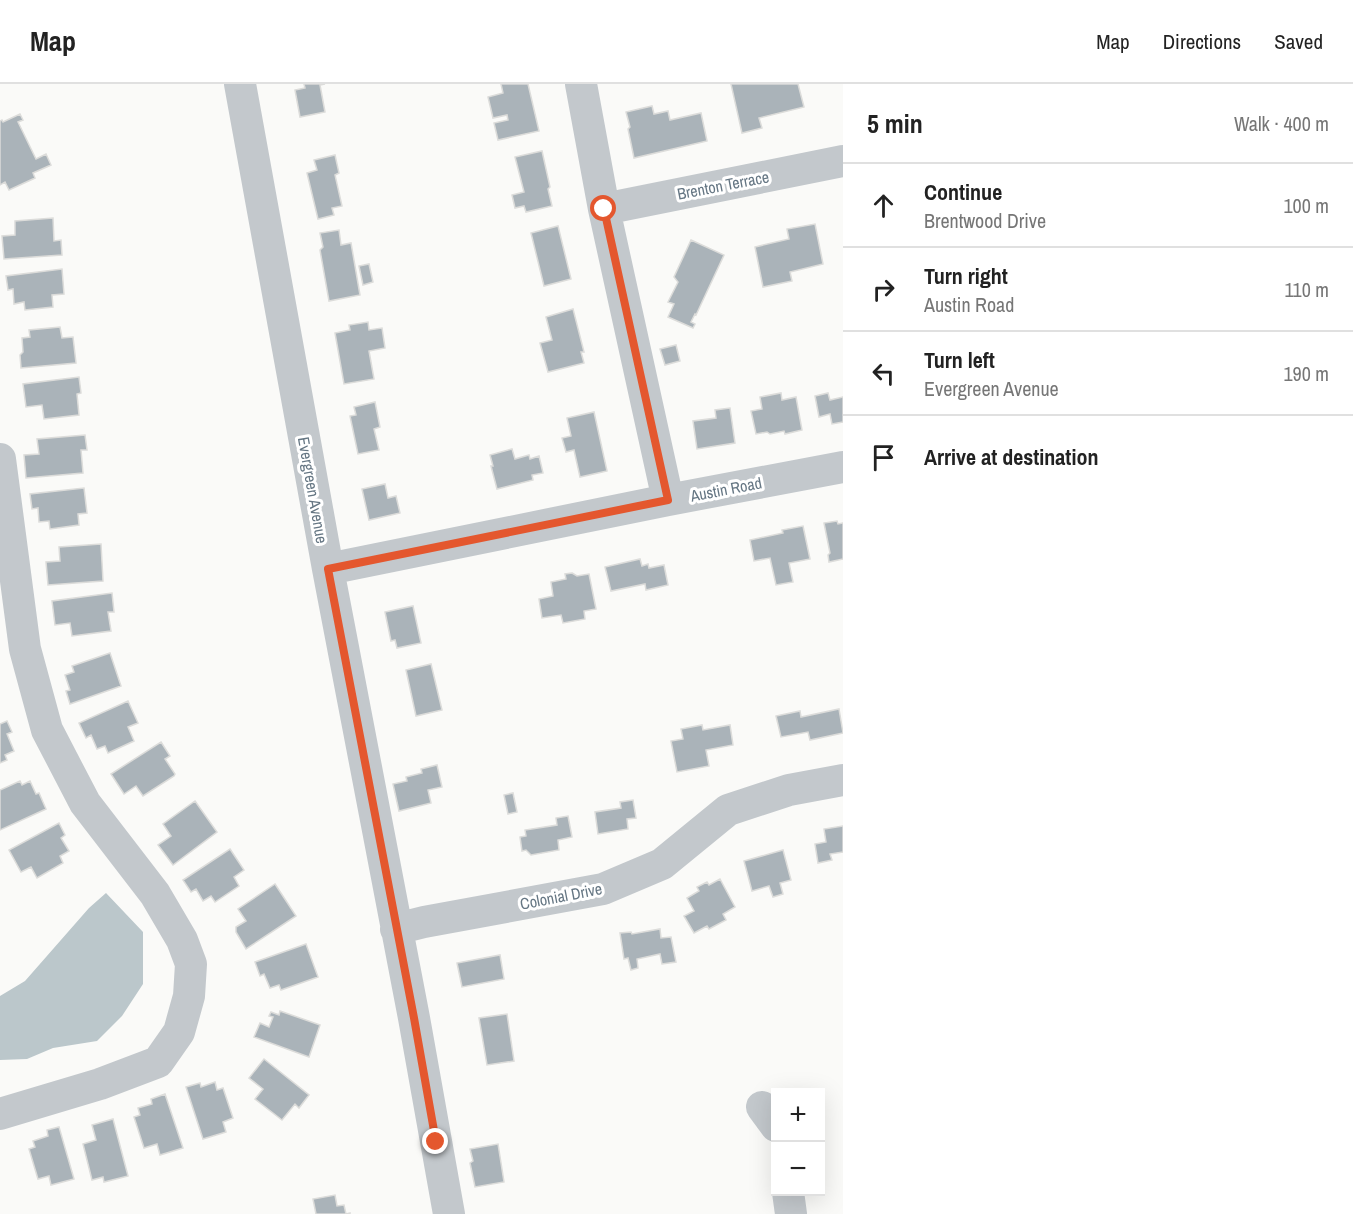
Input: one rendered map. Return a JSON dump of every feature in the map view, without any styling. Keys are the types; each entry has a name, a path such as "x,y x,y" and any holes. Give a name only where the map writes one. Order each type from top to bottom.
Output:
{"street":[{"name":"Evergreen Avenue","path":"240,84 328,569 417,1029 449,1214"},
{"path":"581,84 604,209 668,500"},
{"name":"Brenton Terrace","path":"604,209 843,161"},
{"path":"0,459 25,649 47,730 85,803 155,894 183,940 191,963 189,996 179,1032 158,1062 100,1084 0,1114"},
{"name":"Austin Road","path":"328,569 843,467"},
{"name":"Colonial Drive","path":"396,929 603,889 662,864 728,810 789,790 843,780"},
{"path":"789,1196 791,1214"}],"shaded area":[{"path":"106,893 143,932 143,984 122,1016 97,1041 53,1048 27,1059 0,1060 0,996 25,981 89,908"}],"building":[{"path":"304,84 325,84 320,85 325,112 300,117 295,90 305,88"},
{"path":"501,84 528,84 539,131 498,140 494,123 508,120 507,115 493,118 488,97 503,93"},
{"path":"731,84 798,84 804,107 759,118 762,128 742,133"},
{"path":"652,106 654,114 668,111 670,120 701,113 707,141 634,158 626,112"},
{"path":"20,114 23,120 18,122 36,159 46,154 51,165 33,173 35,178 9,190 5,182 0,185 0,121 3,122"},
{"path":"542,151 552,206 526,212 524,206 515,208 512,195 524,192 515,157"},
{"path":"335,155 339,173 335,175 342,206 332,208 334,215 318,219 307,173 317,170 314,160"},
{"path":"53,218 54,241 61,240 62,255 4,259 2,236 15,235 15,221"},
{"path":"815,224 823,264 790,272 792,281 763,287 755,247 789,239 787,229"},
{"path":"558,226 571,279 544,286 531,233"},
{"path":"339,230 341,245 351,243 360,295 329,301 320,250 323,247 320,233"},
{"path":"691,240 724,255 691,322 695,324 693,328 668,317 674,304 668,302 678,282 674,277"},
{"path":"369,264 373,282 363,285 359,266"},
{"path":"62,269 64,294 52,295 53,307 25,310 24,302 14,304 13,289 8,290 6,276"},
{"path":"573,309 584,352 581,352 584,363 548,372 540,343 552,340 546,317"},
{"path":"368,322 369,330 382,328 385,348 369,351 374,379 344,384 335,333 350,330 349,325"},
{"path":"60,327 62,338 73,337 76,363 21,368 22,338 30,337 29,330"},
{"path":"676,345 680,361 665,365 660,349"},
{"path":"79,377 81,393 77,394 79,415 44,419 42,405 26,407 23,384"},
{"path":"781,393 782,400 796,397 802,430 785,434 784,431 756,434 751,411 762,409 760,397"},
{"path":"828,393 830,400 843,397 843,422 832,424 830,414 819,417 815,396"},
{"path":"375,402 380,427 374,429 379,450 358,454 350,416 356,415 354,407"},
{"path":"730,408 735,443 697,449 693,421 716,418 715,410"},
{"path":"594,412 607,471 580,477 574,450 566,452 562,438 571,436 567,418"},
{"path":"85,435 87,450 81,450 83,473 26,478 24,455 39,454 37,439"},
{"path":"512,449 515,459 529,455 530,459 539,456 543,473 532,475 533,480 497,489 490,455"},
{"path":"385,484 388,498 396,496 400,513 369,520 362,489"},
{"path":"84,488 87,513 78,514 79,525 50,529 49,521 39,522 38,508 32,509 30,494"},
{"path":"837,521 838,524 843,523 843,559 829,562 830,553 824,523"},
{"path":"803,526 810,559 789,563 793,582 776,585 770,558 754,561 750,540"},
{"path":"101,544 103,581 48,585 46,562 60,561 59,547"},
{"path":"640,559 642,566 648,564 649,568 664,565 668,585 646,590 645,584 611,591 605,567"},
{"path":"572,573 577,576 589,574 596,609 584,611 585,619 563,623 561,615 542,618 539,599 553,596 551,582 566,579 565,574"},
{"path":"112,593 114,612 108,612 111,631 72,636 70,623 55,625 52,601"},
{"path":"413,606 421,643 397,648 395,640 391,641 385,612"},
{"path":"110,653 121,686 70,704 66,691 70,690 65,675 74,672 72,666"},
{"path":"431,664 442,710 416,716 406,670"},
{"path":"128,701 138,723 128,727 134,741 108,753 105,746 97,749 91,735 86,738 79,723"},
{"path":"839,709 843,733 810,740 808,732 781,737 776,716 800,711 801,717"},
{"path":"7,721 12,732 7,734 14,751 5,755 7,760 0,763 0,724"},
{"path":"702,725 703,730 730,725 733,745 706,750 709,766 677,772 671,741 683,739 681,729"},
{"path":"161,742 170,756 165,759 175,774 174,776 143,796 136,786 124,794 111,774"},
{"path":"437,765 442,787 428,790 431,803 399,811 393,784 407,781 406,777 422,773 421,769"},
{"path":"20,781 22,785 30,781 36,794 39,793 46,809 0,830 0,790"},
{"path":"513,793 517,812 508,814 504,795"},
{"path":"633,800 636,818 627,819 628,829 598,834 595,812 621,808 620,802"},
{"path":"195,801 217,832 173,865 158,845 171,836 163,824"},
{"path":"568,816 572,837 558,840 559,850 531,855 526,850 522,851 520,837 526,836 525,830 557,825 556,818"},
{"path":"59,823 65,835 61,838 69,851 60,856 63,863 37,878 31,867 21,872 9,850"},
{"path":"843,826 843,852 830,854 832,860 818,863 815,844 826,842 824,829"},
{"path":"230,849 244,870 234,877 239,886 215,902 211,896 203,901 196,889 191,892 183,880"},
{"path":"783,850 791,880 780,883 783,894 773,897 769,886 752,891 744,861"},
{"path":"720,879 735,907 723,914 726,920 709,929 707,926 694,933 684,916 694,911 687,898 699,891 697,887 707,882 709,885"},
{"path":"275,884 296,916 246,949 236,932 236,927 246,921 238,909"},
{"path":"660,929 661,938 671,937 676,962 662,964 660,954 637,959 638,968 631,970 628,958 624,959 620,933 631,932 632,934"},
{"path":"306,944 318,977 281,990 279,985 270,988 264,974 260,976 255,962"},
{"path":"500,955 504,979 462,987 457,963"},
{"path":"280,1011 320,1025 309,1057 254,1037 260,1023 269,1027 273,1017 269,1016 271,1012 279,1015"},
{"path":"507,1014 514,1061 487,1065 479,1018"},
{"path":"264,1059 309,1095 299,1108 295,1104 282,1120 255,1099 263,1089 249,1078"},
{"path":"215,1082 217,1090 223,1088 233,1118 223,1122 226,1132 203,1139 186,1087 200,1083 201,1087"},
{"path":"165,1094 183,1148 160,1155 157,1144 144,1148 134,1117 140,1115 138,1108 152,1104 151,1099"},
{"path":"113,1119 128,1176 104,1182 103,1177 92,1180 83,1144 96,1140 92,1125"},
{"path":"59,1127 74,1179 51,1185 49,1176 38,1179 29,1149 35,1147 33,1141 48,1136 47,1130"},
{"path":"498,1144 504,1182 475,1187 470,1163 473,1161 470,1149"},
{"path":"335,1195 337,1206 344,1205 346,1214 316,1214 313,1199"}],"route":[{"path":"436,1142 328,569 668,500 604,209"}]}
